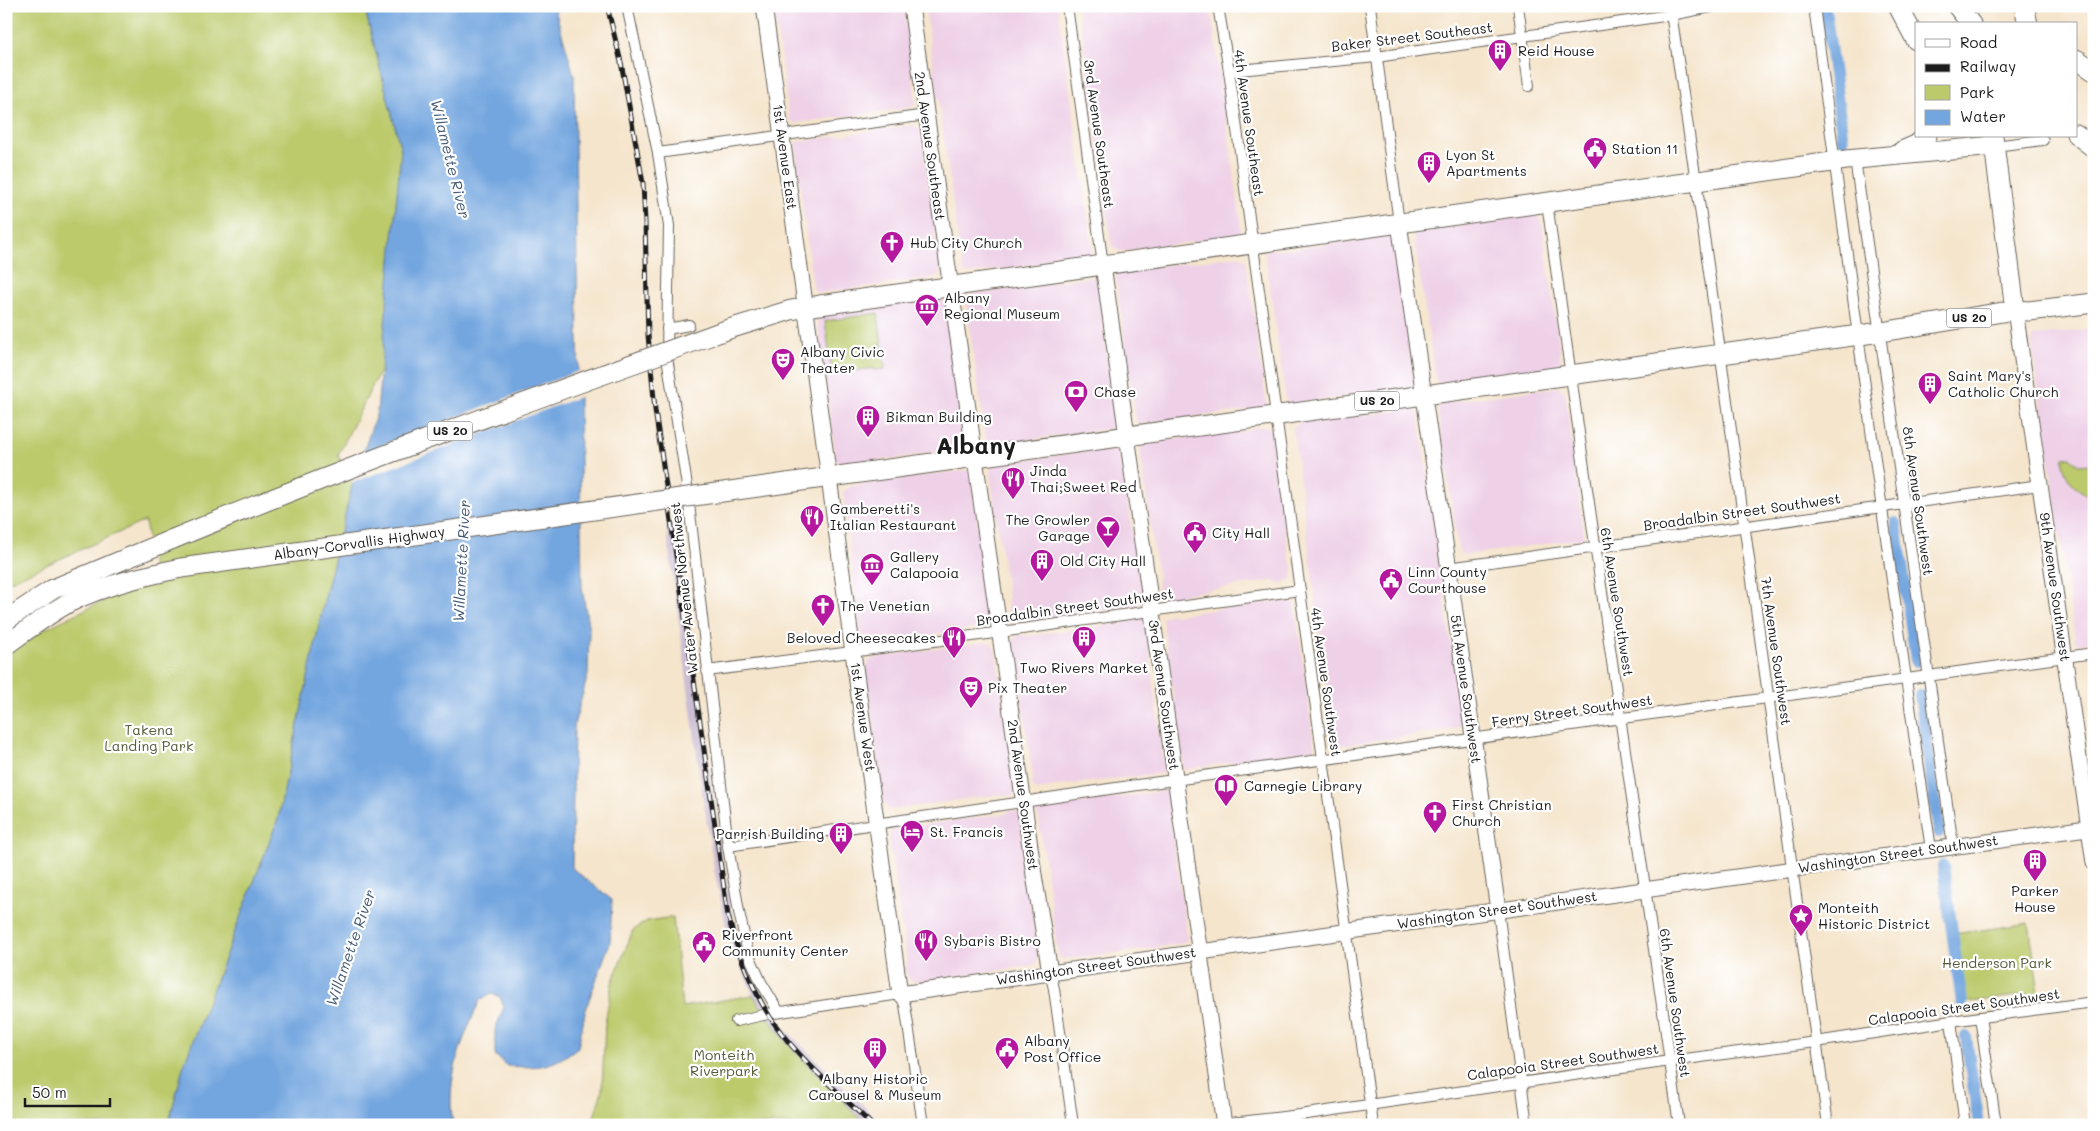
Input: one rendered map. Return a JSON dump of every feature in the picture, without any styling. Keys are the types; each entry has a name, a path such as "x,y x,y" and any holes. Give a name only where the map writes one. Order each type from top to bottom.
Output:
{"highway":[{"path":"1898,6 1915,38"},
{"path":"1957,6 1969,22"},
{"path":"2024,6 2028,22"},
{"path":"2078,60 2094,71"},
{"path":"2078,136 2094,148"},
{"name":"US 20","path":"6,620 53,589 251,506 729,329 806,308 1695,180 1896,154 1916,145 1925,138"},
{"path":"1896,154 1994,141 2015,310 2029,311 2094,303"},
{"name":"US 20","path":"830,477 1880,332 2015,310"},
{"name":"Albany-Corvallis Highway","path":"6,645 48,615 72,602 136,578 181,568 830,477"}],"street":[{"name":"Water Avenue Northwest","path":"627,6 658,153 669,226 667,329 671,385 687,486 728,846 748,953 761,982 779,1012"},
{"name":"1st Avenue East","path":"764,6 806,308"},
{"name":"2nd Avenue Southeast","path":"911,6 949,286"},
{"name":"3rd Avenue Southeast","path":"1066,6 1104,265"},
{"name":"4th Avenue Southeast","path":"1218,6 1229,71 1252,244"},
{"path":"1370,6 1399,223"},
{"path":"1518,6 1530,86"},
{"name":"Baker Street Southeast","path":"1229,71 1376,57 1523,36 1670,11 1716,6"},
{"path":"1814,6 1881,507 1931,849"},
{"name":"7th Avenue Southwest","path":"1670,11 1828,1125"},
{"path":"658,153 926,115"},
{"path":"1994,141 2043,140"},
{"name":"8th Avenue Southwest","path":"1855,159 1953,846"},
{"name":"6th Avenue Southwest","path":"1547,202 1594,546 1679,1125"},
{"name":"5th Avenue Southwest","path":"1399,223 1528,1125"},
{"name":"4th Avenue Southwest","path":"1252,244 1373,1125"},
{"name":"3rd Avenue Southwest","path":"1104,265 1200,951 1221,1124"},
{"name":"2nd Avenue Southwest","path":"949,286 1035,881 1073,1125"},
{"name":"1st Avenue West","path":"806,308 900,994 905,1005 923,1125"},
{"name":"9th Avenue Southwest","path":"2015,310 2064,657 2091,827 2094,863"},
{"path":"667,329 689,325"},
{"name":"Broadalbin Street Southwest","path":"1448,568 1594,546 2040,485"},
{"name":"Broadalbin Street Southwest","path":"707,671 1300,590"},
{"name":"Ferry Street Southwest","path":"728,846 1176,780 2094,652"},
{"name":"Washington Street Southwest","path":"900,994 2091,827"},
{"path":"736,1021 779,1012 900,994"},
{"name":"Calapooia Street Southwest","path":"1221,1124 2094,1002"},
{"path":"1980,1017 1996,1125"},
{"path":"1952,1021 1965,1125"}],"shaded area":[{"path":"774,6 904,6 916,104 908,108 795,123 791,121 789,118"},
{"path":"925,6 1058,6 1092,247 1091,254 1087,257 967,274 963,272"},
{"path":"1078,6 1210,6 1239,210 1241,228 1237,236 1129,251 1119,251 1112,247"},
{"path":"913,125 921,130 941,273 939,277 817,293 813,288 795,144 797,142"},
{"path":"1535,215 1539,217 1542,223 1561,360 1559,366 1440,383 1436,381 1413,232 1415,229 1427,226 1432,229 1439,229"},
{"path":"1389,236 1394,240 1415,383 1414,388 1391,389 1288,405 1266,250 1291,249"},
{"path":"1238,256 1246,260 1267,408 1138,424 1136,421 1116,276 1119,272"},
{"path":"1095,278 1097,283 1116,421 1114,426 1112,428 988,444 986,441 966,301 968,296 970,294"},
{"path":"940,297 944,299 947,305 965,448 843,466 839,465 836,459 817,319 820,314"},
{"path":"2094,328 2094,642 2076,644 2031,337"},
{"path":"1558,387 1565,392 1584,538 1467,555 1461,554 1456,534 1438,411 1440,405 1442,403"},
{"path":"1409,407 1414,409 1419,416 1462,724 1455,729 1342,745 1334,741 1293,428 1301,421 1311,422 1397,411"},
{"path":"1266,426 1271,431 1275,473 1289,558 1293,568 1292,579 1282,583 1272,581 1203,591 1179,595 1170,600 1163,600 1157,592 1158,579 1140,449 1145,443 1249,430 1253,427"},
{"path":"1113,448 1120,453 1143,601 1135,606 1015,623 1011,621 1007,612 1008,597 990,473 992,467 996,464"},
{"path":"967,470 971,473 989,611 988,624 984,627 880,642 864,642 861,638 843,492 851,486"},
{"path":"675,525 723,868 738,942 754,980 774,1015 786,1030 864,1106 880,1125 866,1125 784,1040 753,995 729,939 715,874 702,791 666,526"},
{"path":"1286,600 1292,602 1295,606 1314,746 1312,750 1187,770 1183,768 1162,618 1171,614 1176,615"},
{"path":"1137,618 1142,618 1146,621 1163,760 1166,763 1164,773 1064,785 1036,791 1031,784 1033,778 1015,650 1012,643 1013,639 1020,635 1027,636 1130,622"},
{"path":"986,642 992,644 995,649 1017,791 1014,795 1009,796 1000,794 890,810 885,805 882,790 866,668 869,661 878,657"},
{"path":"1161,790 1170,793 1171,797 1169,806 1170,819 1188,940 1179,944 1140,950 1062,959 1058,956 1039,819 1036,812 1043,806 1054,807 1158,792"},
{"path":"1009,811 1016,811 1019,814 1037,963 920,982 910,980 905,971 907,960 889,839 892,829 1005,814"}],"green space":[{"name":"Takena Landing Park","path":"6,6 364,6 401,150 382,367 338,455 353,482 325,597 278,819 184,1064 168,1125 6,1125 6,648 154,576 145,521 6,583"},
{"path":"878,313 885,369 874,370 874,368 832,374 825,321"},
{"path":"2071,457 2078,465 2094,464 2094,494 2089,496 2078,489 2070,480 2065,470 2064,458"},
{"name":"Monteith Riverpark","path":"673,917 682,1007 753,995 784,1040 866,1125 588,1125 593,1120 602,1091 605,1023 612,983 633,930 647,921"},
{"name":"Henderson Park","path":"2029,923 2039,993 1964,1003 1954,934"}],"water":[{"name":"Willamette River","path":"364,6 554,6 574,75 582,587 589,631 588,675 574,725 572,868 612,900 610,942 586,1008 578,1047 553,1063 528,1067 507,1066 495,1055 495,1030 504,1007 500,997 492,994 480,1000 461,1045 453,1076 451,1108 453,1125 168,1125 184,1064 278,819 325,597 353,482 377,412 401,150"}],"pier":[{"path":"581,370 582,396 351,483 361,453"}],"waterway":[{"path":"1825,9 1843,140"},
{"path":"1896,523 1916,661"},
{"path":"1920,695 1939,832"},
{"path":"1943,866 1962,1003"},
{"path":"1966,1037 1979,1125"}],"railway":[{"path":"607,6 621,62 643,183 648,335 655,410 728,916 735,941 749,977 777,1027 802,1057 872,1125"}],"place":[{"name":"Reid House","path":"1500,72"},
{"name":"Station 11","path":"1595,170"},
{"name":"Lyon St Apartments","path":"1429,184"},
{"name":"Hub City Church","path":"892,264"},
{"name":"Albany Regional Museum","path":"927,327"},
{"name":"Albany Civic Theater","path":"783,381"},
{"name":"Saint Mary's Catholic Church","path":"1930,405"},
{"name":"Chase","path":"1076,413"},
{"name":"Bikman Building","path":"868,438"},
{"name":"Jinda Thai;Sweet Red","path":"1013,500"},
{"name":"Gamberetti's Italian Restaurant","path":"812,538"},
{"name":"The Growler Garage","path":"1108,549"},
{"name":"City Hall","path":"1195,554"},
{"name":"Old City Hall","path":"1042,582"},
{"name":"Gallery Calapooia","path":"872,586"},
{"name":"Linn County Courthouse","path":"1391,601"},
{"name":"The Venetian","path":"823,627"},
{"name":"Beloved Cheesecakes","path":"954,659"},
{"name":"Two Rivers Market","path":"1084,659"},
{"name":"Pix Theater","path":"971,709"},
{"name":"Carnegie Library","path":"1226,807"},
{"name":"First Christian Church","path":"1435,834"},
{"name":"St. Francis","path":"912,853"},
{"name":"Parrish Building","path":"841,855"},
{"name":"Parker House","path":"2035,882"},
{"name":"Monteith Historic District","path":"1801,937"},
{"name":"Sybaris Bistro","path":"926,962"},
{"name":"Riverfront Community Center","path":"704,964"},
{"name":"Albany Historic Carousel & Museum","path":"875,1070"},
{"name":"Albany Post Office","path":"1007,1070"}],"district":[{"name":"Albany","path":"976,446"}]}
